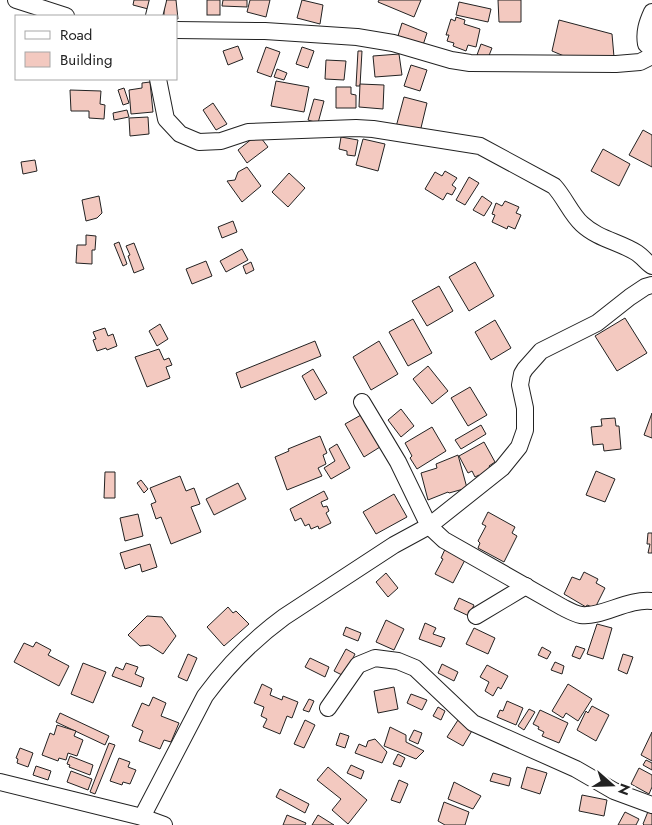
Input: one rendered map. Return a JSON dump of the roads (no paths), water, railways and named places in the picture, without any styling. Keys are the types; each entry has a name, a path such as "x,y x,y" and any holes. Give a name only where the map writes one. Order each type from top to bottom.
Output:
{"street":[{"path":"16,0 63,15"},
{"path":"154,15 158,0"},
{"path":"652,12 645,31 645,37 646,44 652,49"},
{"path":"178,30 264,31 357,37 470,63 616,64 640,62 652,56"},
{"path":"158,80 166,119 180,134 199,142 221,141 248,132 356,128 480,146 554,186 586,228 606,240 638,254 652,266"},
{"path":"142,817 206,696 217,680 242,653 284,617 387,550 429,526 502,468 520,447 525,430 526,420 520,385 525,369 541,351 597,323 630,297 645,287 652,285"},
{"path":"362,402 398,462 429,526 444,540 562,607 582,615 652,600"},
{"path":"476,616 526,586"},
{"path":"328,708 358,665 375,658 398,660 415,668 473,723 576,769 614,791 652,805"},
{"path":"0,782 142,817 164,825"}]}
